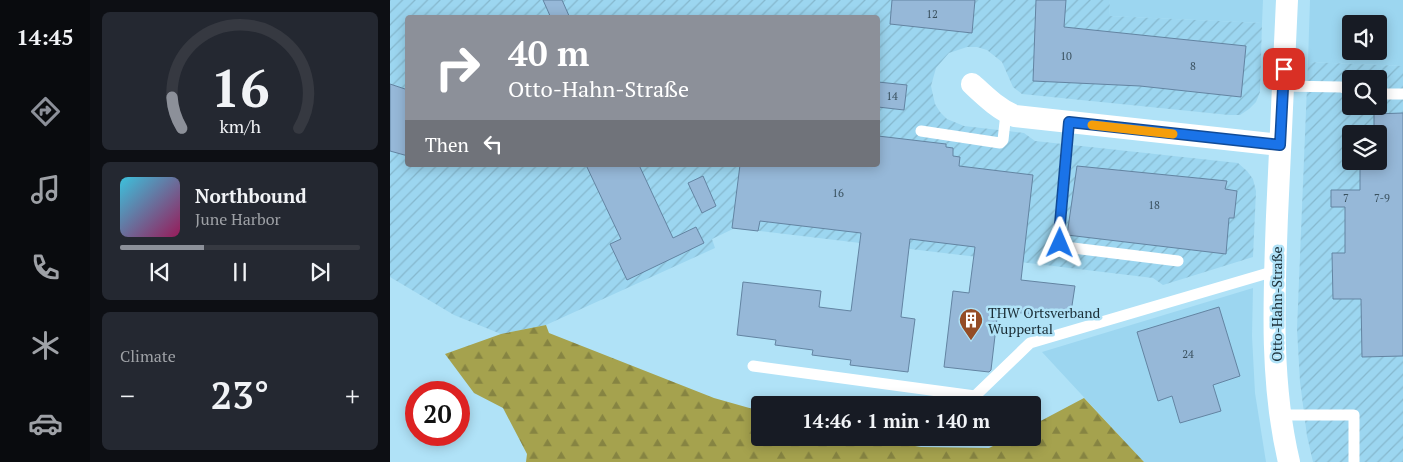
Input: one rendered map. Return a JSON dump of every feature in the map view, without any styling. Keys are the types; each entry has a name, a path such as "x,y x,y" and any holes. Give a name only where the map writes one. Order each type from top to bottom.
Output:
{"street":[{"name":"Otto-Hahn-Straße","path":"1287,0 1275,271 1276,376 1289,462"},
{"path":"972,84 1006,113 1015,116 1280,145"}],"lane":[{"path":"1283,86 1342,87"},
{"path":"1387,94 1403,94"},
{"path":"921,131 1000,143 1003,140 1006,113"},
{"path":"1069,122 1059,235 1060,243 1065,247 1178,261"},
{"path":"753,366 975,396 1030,343 1275,271"},
{"path":"1281,415 1354,415 1354,462"}],"shaded area":[{"path":"390,0 1110,0 1109,16 1262,23 1260,92 1256,102 1240,115 1022,94 1013,87 1002,62 987,50 977,47 967,47 949,53 936,68 931,86 935,104 940,112 947,119 964,126 1024,133 1035,141 1238,163 1253,179 1256,191 1253,257 1163,285 1153,278 735,228 712,239 715,248 546,325 501,334 454,315 390,277"},
{"path":"1110,0 1263,0 1262,23 1109,16"},
{"path":"1310,0 1403,0 1403,66 1308,62"},
{"path":"1308,62 1403,66 1403,462 1313,462 1307,436 1300,382 1297,329"},
{"path":"1253,288 1252,336 1255,393 1266,462 1144,462 1042,352"}],"green space":[{"path":"546,325 549,333 714,398 751,408 751,446 989,448 993,446 1041,446 1041,421 1084,398 1144,462 526,462 527,454 503,408 474,393 470,388 470,381 465,381 445,354 501,334"}],"building":[{"path":"543,0 562,0 569,15 550,15"},
{"path":"892,0 975,0 972,33 890,24"},
{"path":"1036,0 1066,0 1064,27 1246,46 1241,97 1140,86 1033,81"},
{"path":"880,82 907,85 904,110 880,107"},
{"path":"390,84 405,89 405,155 390,151"},
{"path":"1403,113 1403,356 1362,357 1361,299 1333,299 1332,253 1345,253 1345,207 1331,207 1331,190 1360,190 1360,170 1387,170 1387,125 1374,125 1374,115"},
{"path":"880,136 946,144 946,147 953,148 953,156 960,157 959,166 1033,175 1021,280 1075,286 1071,312 1047,309 1046,316 998,310 991,370 989,372 944,367 953,291 969,293 975,247 910,239 901,317 915,319 908,372 850,365 851,360 812,355 813,350 775,345 776,340 737,335 743,282 821,291 819,307 851,311 861,233 760,221 758,231 732,228 740,167 880,167"},
{"path":"1077,166 1227,181 1225,189 1237,191 1234,218 1229,218 1226,254 1067,235"},
{"path":"587,167 640,167 673,238 696,227 704,243 627,280 610,244 621,239"},
{"path":"703,176 716,206 702,213 688,183"},
{"path":"1219,307 1240,376 1213,385 1221,411 1180,423 1172,396 1158,401 1137,332"}],"slow traffic":[{"path":"1092,125 1173,134"}],"place":[{"name":"THW Ortsverband Wuppertal","path":"971,341"}],"route":[{"path":"1060,243 1059,235 1069,122 1280,145 1284,69"}]}
